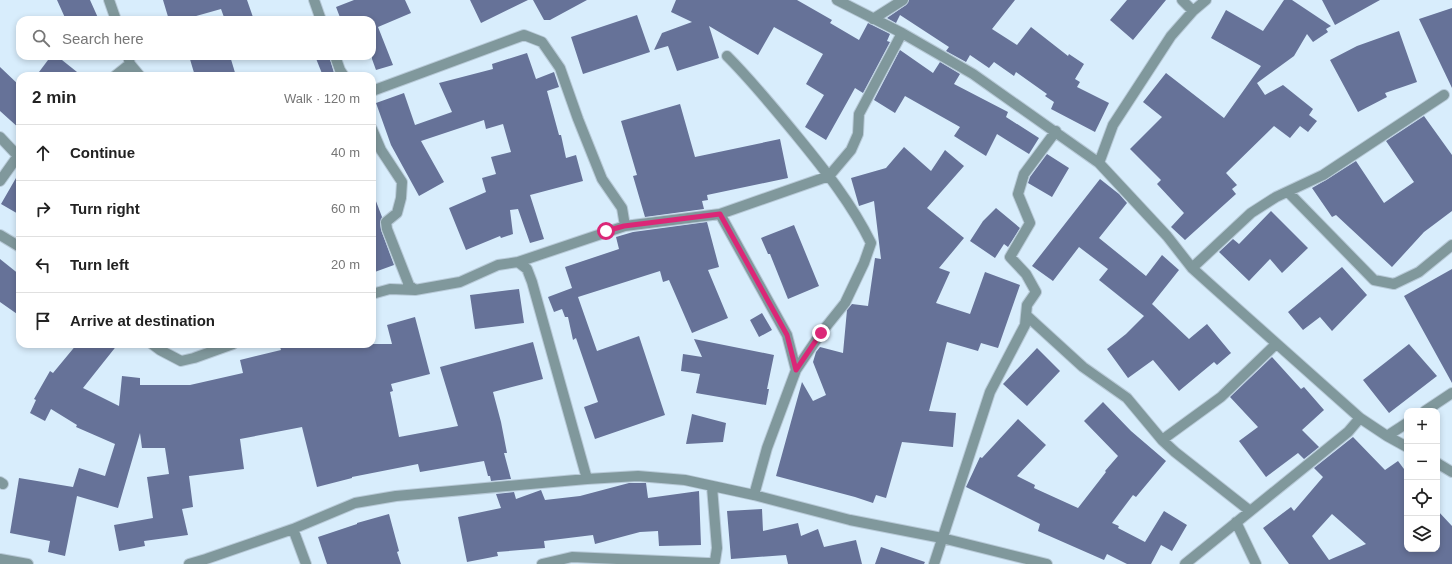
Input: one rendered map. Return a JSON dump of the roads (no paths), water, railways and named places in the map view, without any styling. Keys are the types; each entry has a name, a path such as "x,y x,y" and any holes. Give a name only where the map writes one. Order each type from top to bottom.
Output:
{"street":[{"path":"109,0 115,16"},
{"path":"314,0 320,16"},
{"path":"837,0 902,33 973,74 1056,131 1099,163 1167,236 1192,268 1360,418 1404,445"},
{"path":"873,19 903,0"},
{"path":"1182,0 1193,11"},
{"path":"1099,163 1113,125 1171,36 1193,11 1206,0"},
{"path":"376,293 390,289 415,290 460,282 498,265 518,262 624,226 720,214 829,176 851,150 858,134 859,114 902,33"},
{"path":"376,90 524,35 542,42 560,68 578,119 602,179 622,208 624,226"},
{"path":"727,56 754,83 829,176 860,221 871,243 864,263 845,303 821,333 796,370 767,448 754,495"},
{"path":"118,72 129,60 137,72"},
{"path":"336,60 341,72"},
{"path":"1192,268 1251,212 1323,175 1444,95"},
{"path":"934,564 990,392 1025,325 1027,305 1036,292 1026,274 1010,257 1030,223 1018,194 1024,174 1056,131"},
{"path":"0,137 16,151"},
{"path":"376,138 381,150 402,182 401,198 397,213 386,222 387,229 409,285 415,290"},
{"path":"0,181 16,158"},
{"path":"1288,192 1374,280 1394,284 1419,272 1452,245"},
{"path":"720,214 787,335 796,370"},
{"path":"0,235 16,245"},
{"path":"518,262 527,270 532,282 586,479"},
{"path":"1026,315 1083,367 1127,398 1162,440 1175,452 1250,511"},
{"path":"1162,440 1221,397 1276,344"},
{"path":"157,348 181,361 222,348"},
{"path":"1430,408 1452,393"},
{"path":"1185,564 1348,432 1360,418"},
{"path":"1387,436 1404,424"},
{"path":"1440,465 1452,472"},
{"path":"189,564 293,529 355,504 396,496 586,479 638,476 685,480 754,495 850,520 942,538 1047,564"},
{"path":"542,564 572,557 707,563 715,561 717,548 712,487"},
{"path":"1236,522 1256,564"},
{"path":"293,529 306,564"},
{"path":"0,559 28,564"}]}
